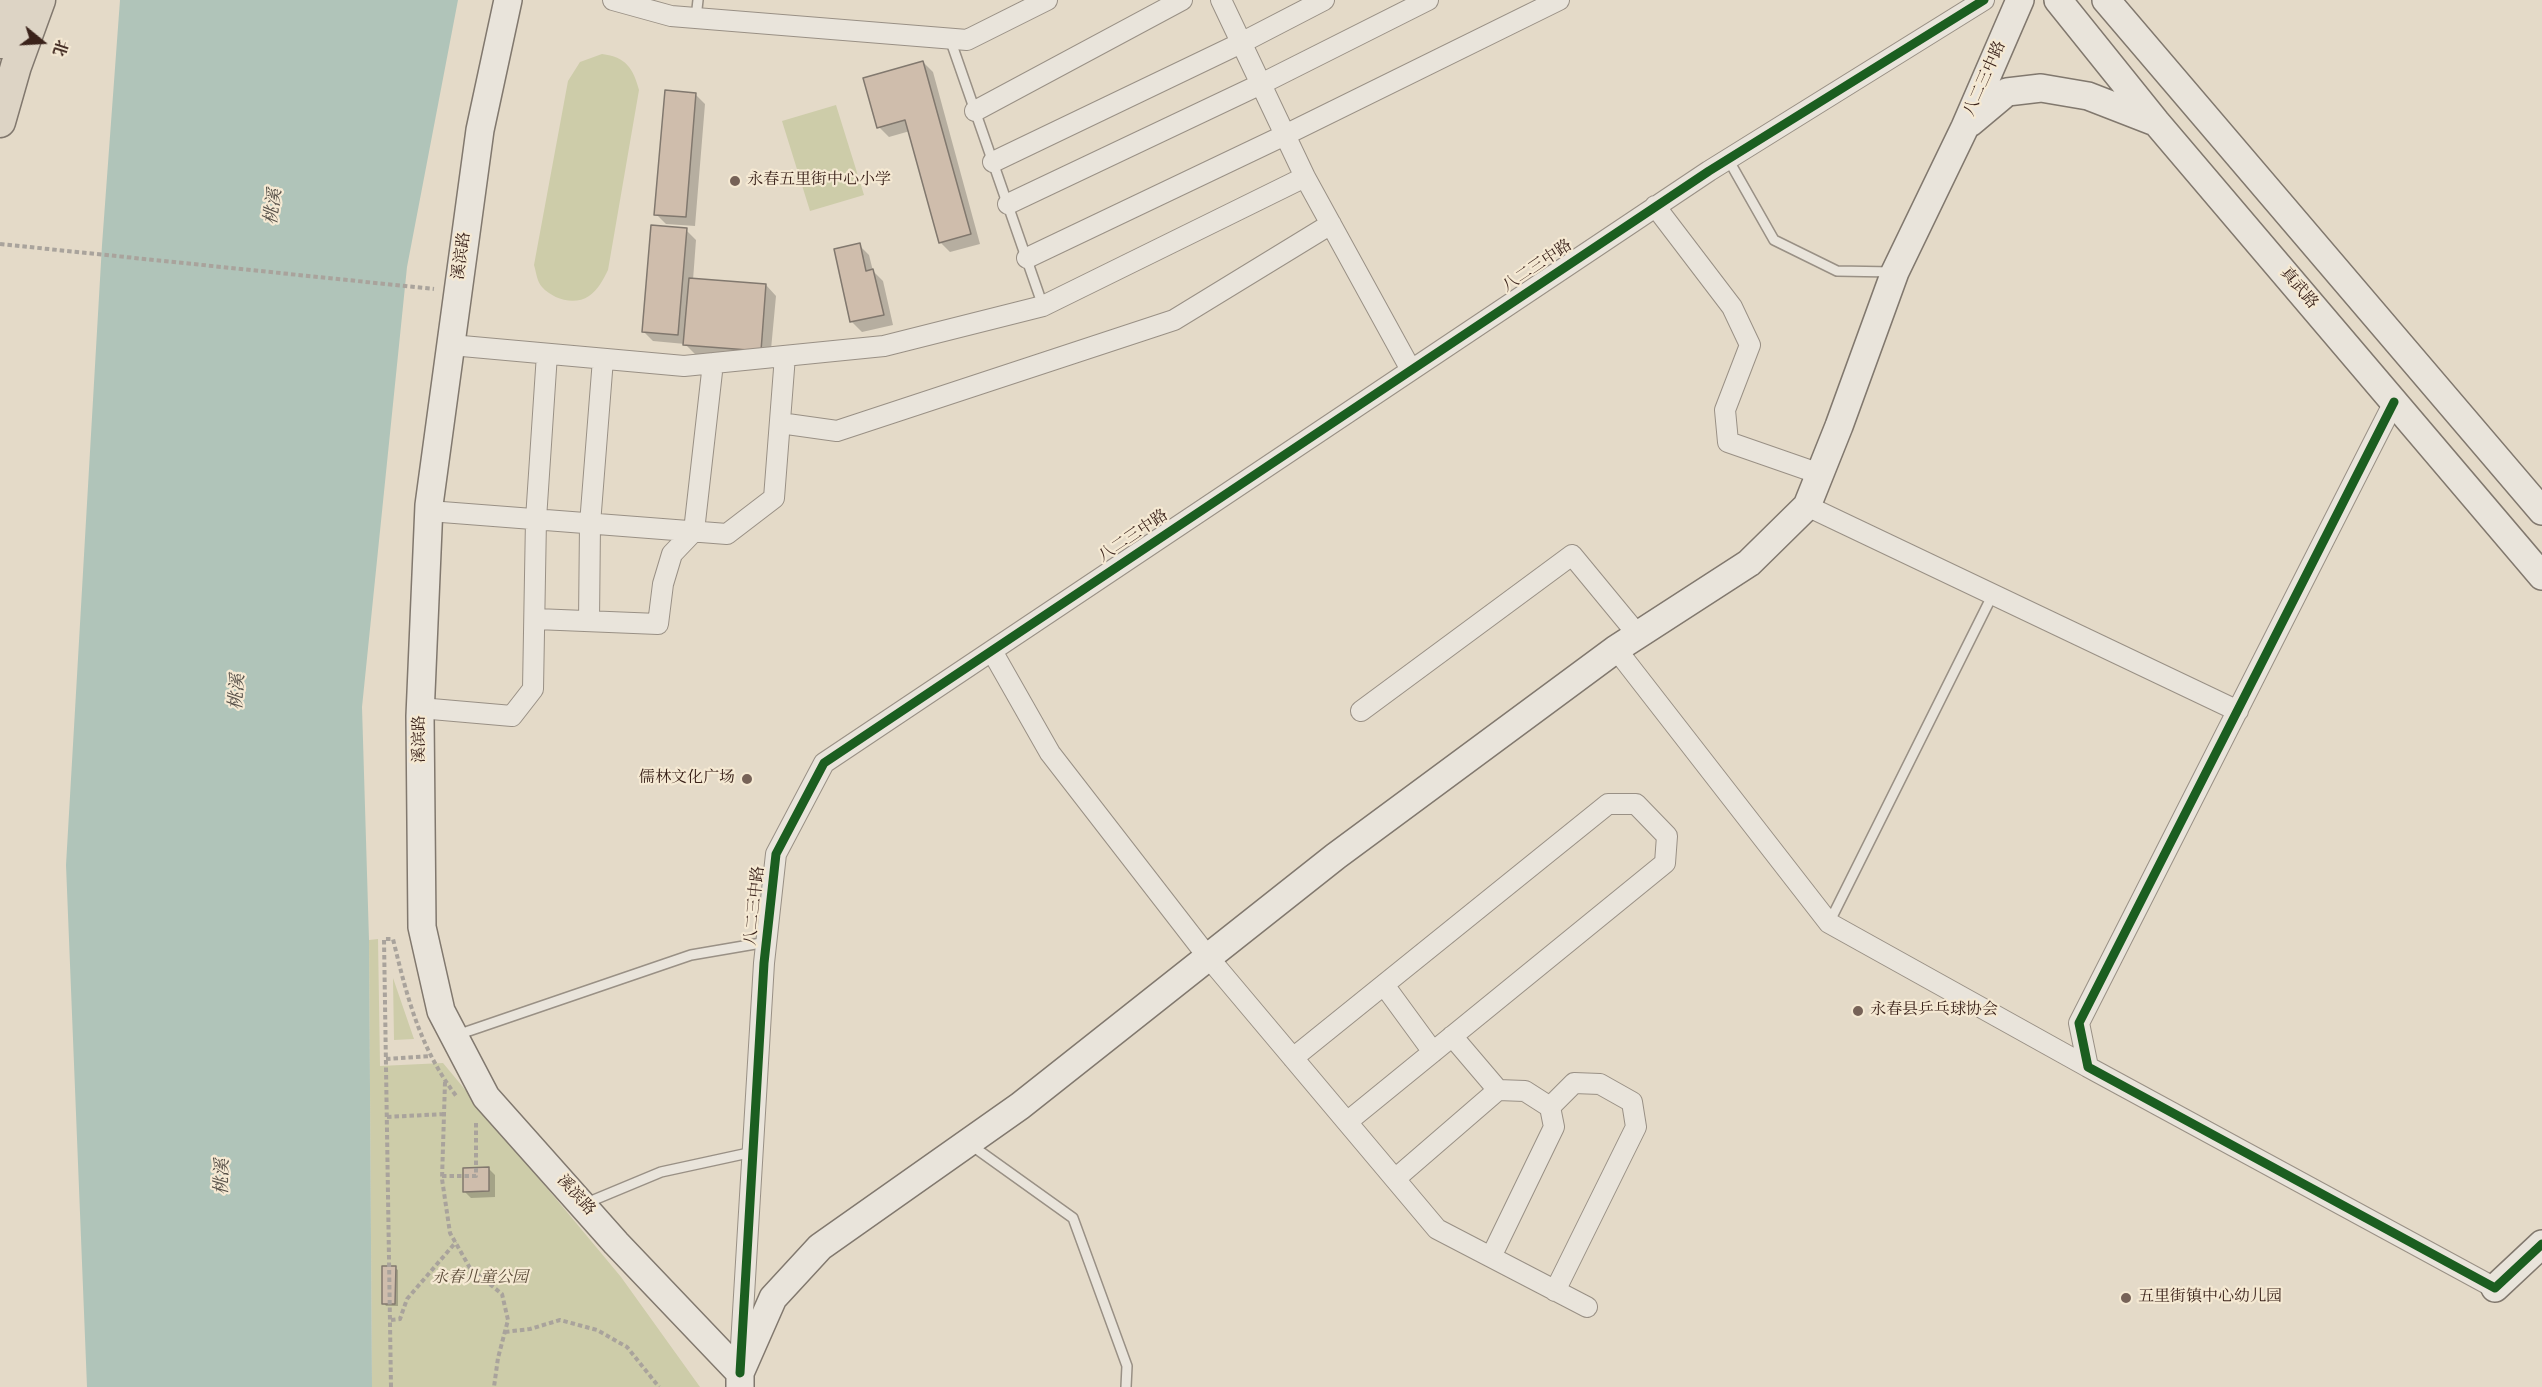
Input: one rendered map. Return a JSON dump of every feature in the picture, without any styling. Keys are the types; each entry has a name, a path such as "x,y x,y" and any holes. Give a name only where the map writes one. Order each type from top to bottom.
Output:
{"main road":[{"path":"0,43 16,0"},
{"path":"0,122 16,66 40,0"},
{"name":"溪滨路","path":"508,0 480,130 429,511 420,708 422,927 441,1011 486,1097 740,1380"},
{"name":"八二三中路","path":"740,1380 773,1298 819,1247 1020,1106 1336,856 1627,642 1749,563 1807,506 1895,272 1965,127 2020,0"},
{"name":"真武路","path":"2058,0 2156,122 2542,576"},
{"path":"2106,0 2542,511"},
{"path":"1965,127 2007,92 2041,88 2088,96 2156,122"},
{"path":"2495,1288 2542,1244"}],"street":[{"path":"620,1 671,16 697,9 967,40 1047,0"},
{"path":"975,111 1182,0"},
{"path":"1221,0 1305,177 1411,370"},
{"path":"993,162 1241,43 1324,0"},
{"path":"1008,204 1261,84 1428,0"},
{"path":"1027,258 1285,135 1558,0"},
{"name":"八二三中路","path":"740,1380 767,942 776,854 824,763 1655,206 1984,0"},
{"path":"451,345 684,366 884,346 1044,306 1305,177"},
{"path":"1655,206 1731,308 1750,345 1725,410 1728,442 1820,474"},
{"path":"780,423 837,431 1174,320 1331,225"},
{"path":"420,708 512,716 533,689 536,519 547,354"},
{"path":"429,511 727,534 774,498 785,356"},
{"path":"589,621 590,524 603,359"},
{"path":"536,619 658,624 663,584 672,554 694,531 713,363"},
{"path":"2088,1066 2079,1023 2394,402"},
{"path":"1807,506 2238,711"},
{"path":"1361,711 1572,555 1627,642 1829,922 2495,1288"},
{"path":"992,651 1050,753 1208,957 1437,1229 1587,1307"},
{"path":"1293,1058 1608,804 1636,804 1667,836 1665,863 1347,1122"},
{"path":"1384,985 1433,1052"},
{"path":"1452,1036 1498,1090"},
{"path":"1550,1107 1574,1083 1600,1084 1632,1102 1636,1127 1555,1291"},
{"path":"1395,1179 1498,1090 1525,1091 1550,1107 1554,1127 1491,1257"}],"lane":[{"path":"950,39 1044,306"},
{"path":"1728,159 1774,240 1837,271 1895,272"},
{"path":"1829,922 1993,594"},
{"path":"454,1036 692,955 767,942"},
{"path":"969,1143 1073,1218 1126,1366 1126,1387"},
{"path":"582,1204 661,1172 753,1152"}],"path":[{"path":"0,244 459,291"},
{"path":"391,1387 384,939 393,939 408,997 430,1056 445,1082 458,1098"},
{"path":"386,1059 430,1056"},
{"path":"468,1062 445,1082 442,1176 450,1233 470,1268 502,1294 508,1320 494,1387"},
{"path":"387,1117 444,1114"},
{"path":"442,1176 476,1176 476,1122 470,1114"},
{"path":"390,1320 400,1319 407,1299 456,1242"},
{"path":"504,1332 530,1329 560,1320 597,1330 627,1347 659,1387"}],"green space":[{"path":"602,54 623,61 631,70 639,90 608,270 592,294 583,299 570,301 552,295 542,287 534,265 568,81 580,62"},
{"path":"836,105 864,195 810,211 782,121"},
{"name":"永春儿童公园","path":"378,939 380,1066 443,1063 621,1277 700,1387 372,1387 369,940"},
{"path":"393,978 414,1039 394,1040"}],"water":[{"name":"桃溪","path":"120,0 458,0 407,267 362,707 369,940 372,1387 87,1387 66,865 102,245"}],"building":[{"path":"923,61 971,234 939,243 905,120 877,128 863,78"},
{"path":"665,90 696,93 686,217 654,215"},
{"path":"651,225 687,228 678,335 642,332"},
{"path":"860,243 866,271 873,269 884,315 850,322 834,249"},
{"path":"689,278 766,284 761,351 683,345"},
{"path":"489,1167 489,1191 463,1192 463,1168"},
{"path":"382,1266 396,1266 395,1304 382,1304"}],"cycle path":[{"path":"740,1373 764,963 776,854 824,763 1709,171 1984,0"},
{"path":"2394,402 2079,1023 2088,1067 2495,1288 2542,1244"}],"place":[{"name":"永春五里街中心小学","path":"735,181"},
{"name":"儒林文化广场","path":"747,779"},
{"name":"永春县乒乓球协会","path":"1858,1011"},
{"name":"五里街镇中心幼儿园","path":"2126,1298"}]}
